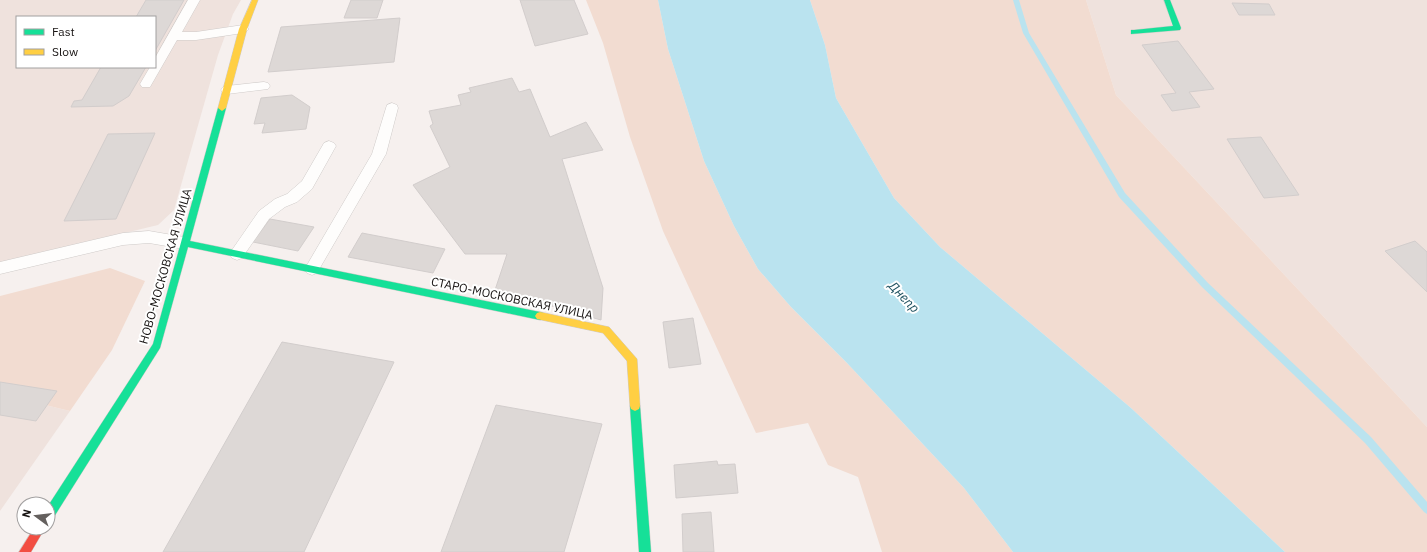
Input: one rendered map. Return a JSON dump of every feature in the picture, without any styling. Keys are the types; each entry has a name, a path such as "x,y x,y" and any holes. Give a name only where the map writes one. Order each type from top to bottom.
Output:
{"street":[{"name":"НОВО-МОСКОВСКАЯ УЛИЦА","path":"56,504 158,345 243,29 256,0"},
{"path":"1134,32 1177,28 1167,0"},
{"name":"СТАРО-МОСКОВСКАЯ УЛИЦА","path":"184,244 606,330 632,359 645,552"},
{"path":"25,552 35,536"}],"lane":[{"path":"156,67 194,0"},
{"path":"174,36 196,36 243,29"},
{"path":"146,84 155,68"},
{"path":"226,90 264,86"},
{"path":"312,269 379,154 392,108"},
{"path":"237,254 264,215 280,203 292,198 307,186 329,146"},
{"path":"0,268 123,239 149,237 184,244"}],"shaded area":[{"path":"0,0 241,0 233,14 218,55 174,210 158,225 0,263"},
{"path":"586,0 658,0 668,49 704,161 734,226 758,269 791,307 847,363 964,488 1013,552 882,552 858,477 828,465 808,423 756,433 663,231 630,137 603,43"},
{"path":"810,0 1086,0 1116,95 1427,427 1427,552 1285,552 1131,408 940,247 894,198 836,98 825,45"},
{"path":"1086,0 1427,0 1427,427 1116,95"},
{"path":"110,268 145,281 112,350 70,411 0,394 0,296"},
{"path":"0,394 70,411 0,511"}],"water":[{"name":"Днепр","path":"658,0 810,0 825,45 836,98 894,198 940,247 1131,408 1285,552 1013,552 964,488 847,363 791,307 758,269 734,226 704,161 668,49"}],"building":[{"path":"146,0 184,0 156,49 156,16 137,16"},
{"path":"351,0 383,0 377,18 344,18"},
{"path":"520,0 574,0 588,34 535,46"},
{"path":"1232,3 1269,4 1275,15 1239,15"},
{"path":"400,18 394,62 268,72 281,27"},
{"path":"1178,41 1214,89 1189,92 1200,107 1172,111 1161,95 1176,93 1142,45"},
{"path":"100,68 145,68 129,96 113,106 71,107 74,101 82,100"},
{"path":"512,78 519,92 530,89 550,137 586,122 603,150 562,159 603,288 601,320 495,290 507,254 465,254 413,185 450,167 430,126 433,124 429,111 461,105 458,95 471,92 469,88"},
{"path":"292,95 310,107 306,129 262,133 265,123 254,124 261,98"},
{"path":"155,133 116,219 64,221 108,134"},
{"path":"1261,137 1299,195 1264,198 1227,139"},
{"path":"270,219 314,227 298,251 253,242"},
{"path":"362,233 445,249 433,273 348,257"},
{"path":"1415,241 1427,252 1427,292 1385,251"},
{"path":"693,318 701,364 669,368 663,322"},
{"path":"282,342 394,362 304,552 163,552"},
{"path":"0,382 57,391 36,421 0,415"},
{"path":"496,405 602,424 564,552 441,552"},
{"path":"717,461 718,465 735,464 738,493 676,498 674,465"},
{"path":"711,512 714,552 683,552 682,514"}],"waterway":[{"path":"1016,0 1026,33 1122,195 1205,285 1368,440 1427,509"}],"traffic: fast":[{"path":"1134,32 1177,28 1167,0"},
{"path":"56,503 157,345 222,108"},
{"path":"184,243 540,316"},
{"path":"635,406 645,552"}],"traffic: slow":[{"path":"222,108 243,29 255,0"},
{"path":"540,316 606,330 632,359 635,406"}],"traffic: jam":[{"path":"25,552 35,536"}]}
